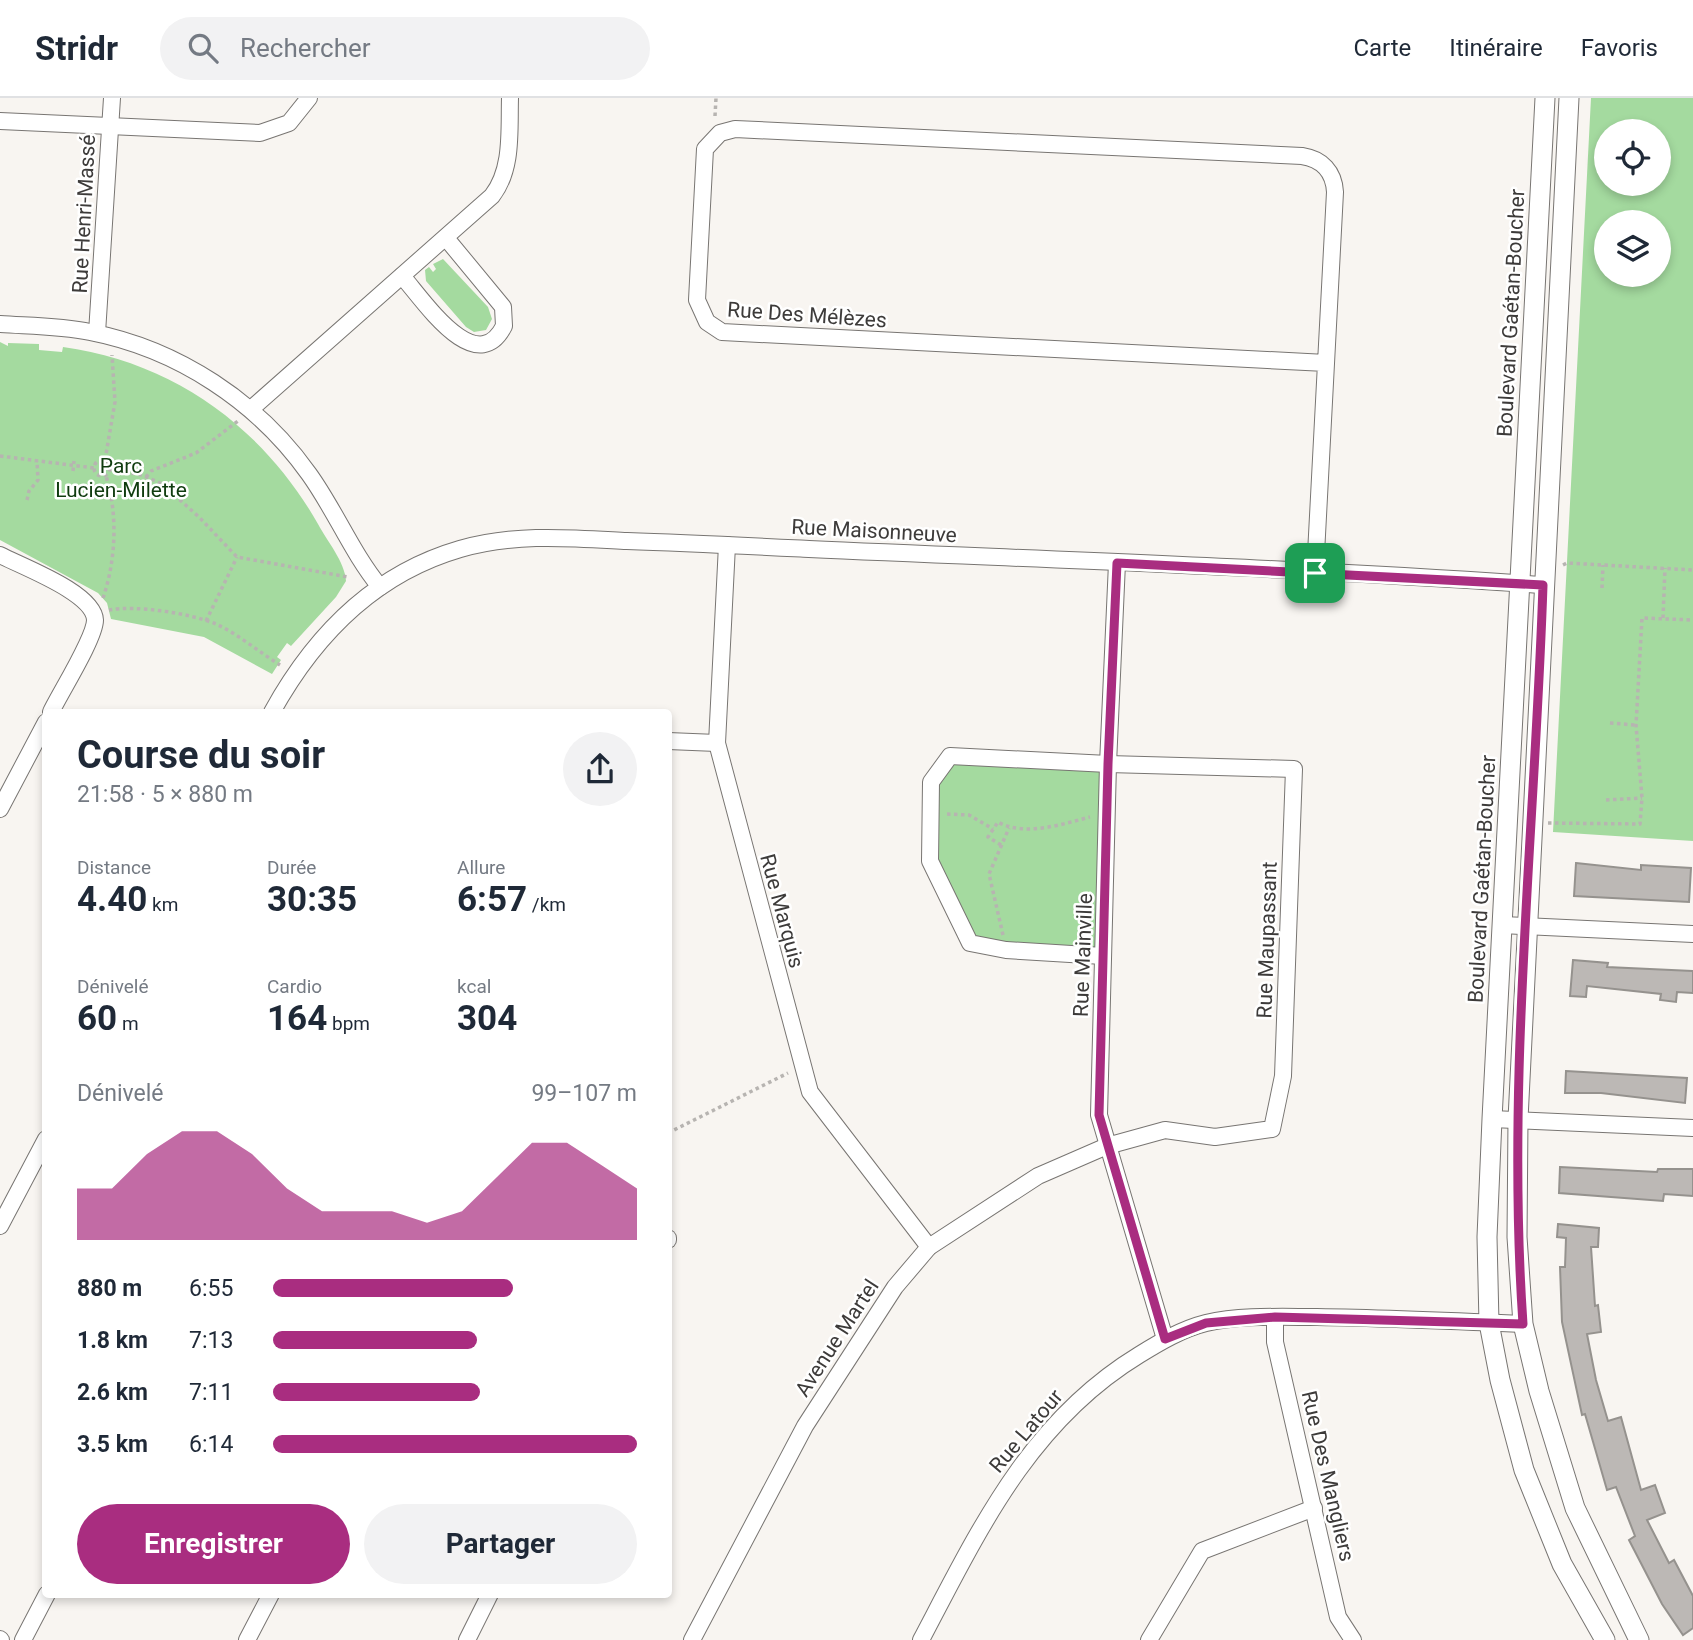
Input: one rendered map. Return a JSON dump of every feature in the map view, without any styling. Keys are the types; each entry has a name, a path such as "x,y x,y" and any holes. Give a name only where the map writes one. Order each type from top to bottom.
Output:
{"street":[{"name":"Rue Henri-Massé","path":"97,333 111,98"},
{"path":"0,121 260,133 289,122 309,98"},
{"path":"251,409 487,201 500,184 507,163 510,98"},
{"name":"Boulevard Gaétan-Boucher","path":"1545,98 1492,1118 1487,1237 1489,1322 1500,1380 1524,1470 1562,1564 1605,1640"},
{"path":"1569,98 1518,1119 1517,1237 1523,1324 1539,1391 1575,1508 1639,1640"},
{"name":"Rue Des Mélèzes","path":"1315,573 1326,363 1334,186 1328,170 1314,159 735,129 720,133 705,149 697,300 707,322 722,332 1326,363"},
{"path":"402,276 462,341 481,344 499,334 505,321 503,307 446,238"},
{"path":"0,324 97,333 168,358 216,384 251,409 288,445 380,587"},
{"name":"Rue Maisonneuve","path":"274,709 298,668 323,636 380,587 443,554 505,539 555,537 1543,585"},
{"name":"Rue Marquis","path":"727,545 718,743 802,1066 810,1092 929,1247"},
{"path":"0,555 80,596 94,612 94,628 53,709"},
{"name":"Rue Mainville","path":"1117,563 1108,764 1109,812 1099,1115 1165,1339"},
{"path":"0,809 42,730"},
{"path":"672,741 718,743"},
{"path":"1103,956 1006,950 970,943 930,861 931,782 950,756 1108,764"},
{"name":"Rue Maupassant","path":"1107,1146 1165,1130 1215,1137 1272,1129 1283,1076 1294,769 1108,764"},
{"path":"1502,925 1693,934"},
{"path":"1492,1118 1693,1128"},
{"path":"2,1216 42,1146"},
{"name":"Avenue Martel","path":"692,1640 805,1426 895,1287 929,1247 1038,1176 1107,1146"},
{"name":"Rue Latour","path":"921,1640 975,1536 1019,1465 1063,1414 1112,1371 1165,1339 1206,1323 1275,1317 1523,1324"},
{"name":"Rue Des Mangliers","path":"1275,1317 1275,1342 1338,1617 1353,1640"},
{"path":"1149,1640 1202,1551 1314,1508"},
{"path":"23,1640 45,1598"},
{"path":"247,1640 269,1598"},
{"path":"467,1640 488,1598"}],"path":[{"path":"715,116 716,98"},
{"path":"112,355 115,402 105,460 111,470 146,477 162,484 237,557 348,577"},
{"path":"146,477 151,471 196,453 238,421"},
{"path":"0,456 94,468"},
{"path":"94,468 98,461 105,460"},
{"path":"27,500 29,491 38,481 37,461"},
{"path":"94,468 97,475 106,476"},
{"path":"106,476 111,470"},
{"path":"103,598 113,537 112,500 106,476"},
{"path":"206,621 237,557"},
{"path":"1563,565 1693,569"},
{"path":"1602,589 1603,565"},
{"path":"1663,619 1665,568"},
{"path":"109,610 129,607 206,621 223,628 280,666"},
{"path":"1532,823 1640,824 1642,799 1636,725 1642,618 1693,620"},
{"path":"1610,723 1636,725"},
{"path":"1606,800 1642,799"},
{"path":"1001,845 988,837 998,822 1009,828 1054,826 1109,812"},
{"path":"931,813 969,815 993,829"},
{"path":"1006,950 989,874 1009,828"},
{"path":"672,1131 802,1066"}],"green space":[{"path":"1591,98 1693,98 1693,841 1553,832"},
{"path":"443,259 488,307 492,319 486,330 474,332 466,327 426,281 425,270 429,267 433,272 436,269 433,264"},
{"name":"Parc Lucien-Milette","path":"0,342 8,346 8,343 39,344 39,350 62,352 63,347 103,355 142,367 178,384 242,429 296,489 335,552 346,581 336,597 291,646 287,643 277,657 281,660 272,674 204,637 111,619 107,603 98,593 0,540"},
{"path":"950,756 1108,764 1103,956 970,943 930,861 931,782"}],"building":[{"path":"1576,863 1641,870 1641,865 1691,868 1689,902 1574,896"},
{"path":"1573,960 1608,963 1607,967 1693,971 1693,993 1677,992 1676,1002 1660,1000 1661,994 1587,986 1586,997 1570,996"},
{"path":"1566,1071 1687,1078 1685,1103 1601,1093 1565,1093"},
{"path":"1560,1167 1657,1172 1658,1169 1693,1169 1693,1196 1664,1194 1663,1201 1559,1193"},
{"path":"1558,1224 1599,1228 1598,1247 1591,1247 1595,1306 1598,1305 1601,1332 1587,1334 1596,1380 1608,1421 1621,1417 1641,1490 1655,1485 1665,1513 1647,1520 1669,1563 1674,1560 1693,1596 1693,1628 1683,1635 1662,1604 1629,1540 1635,1536 1616,1487 1607,1490 1585,1414 1582,1415 1562,1322 1560,1267 1565,1267 1566,1238 1557,1237"}],"route":[{"path":"1117,563 1315,573 1543,585 1518,1119 1517,1237 1523,1324 1275,1317 1206,1323 1165,1339 1099,1115 1109,812 1108,764 1117,563"}]}
